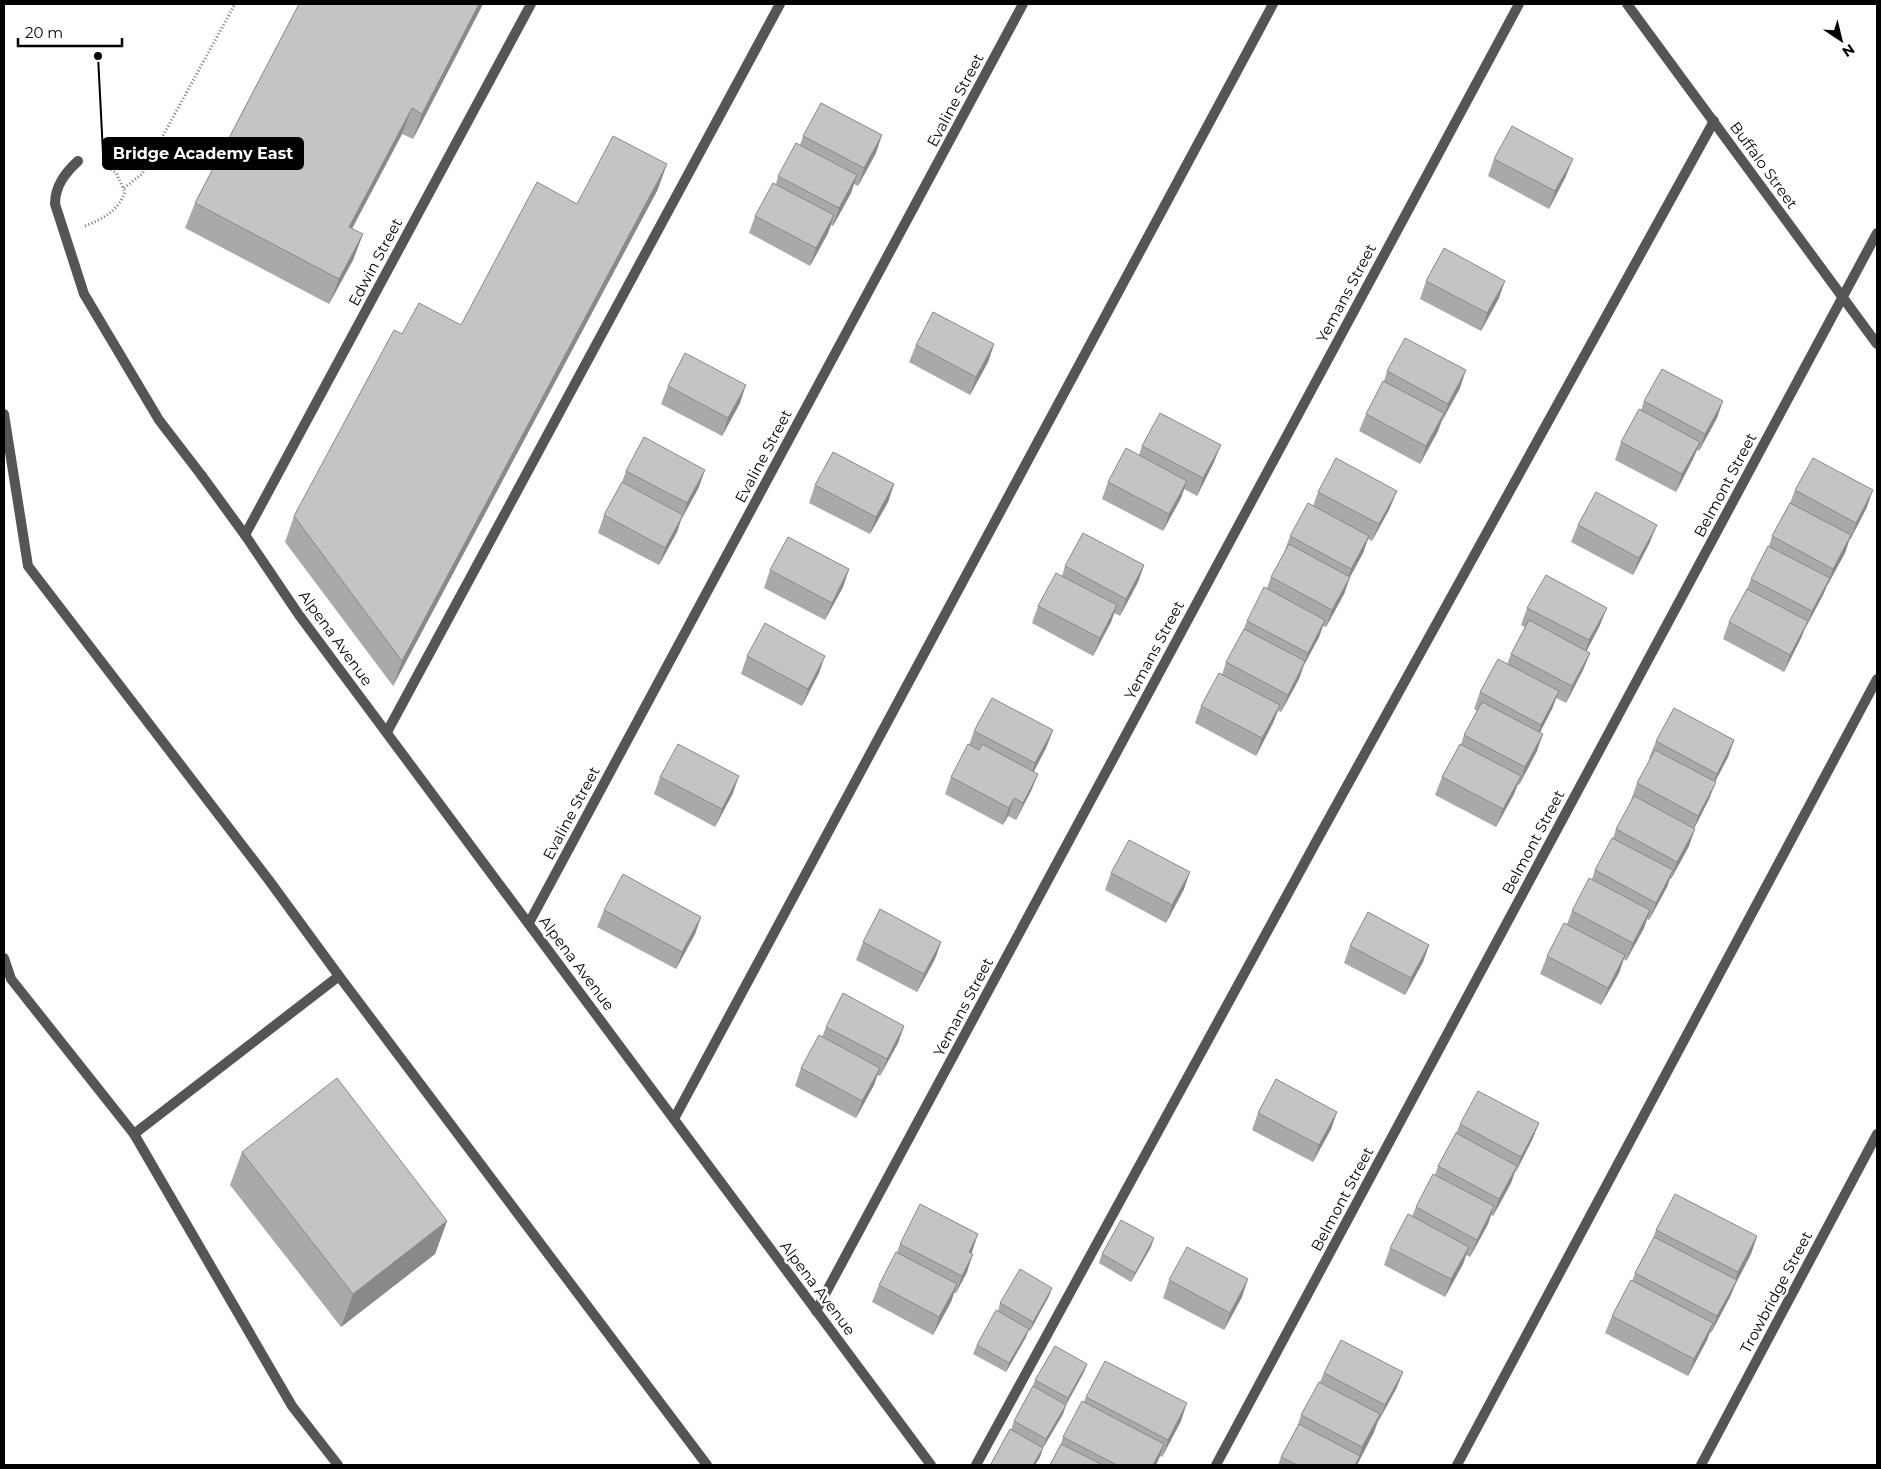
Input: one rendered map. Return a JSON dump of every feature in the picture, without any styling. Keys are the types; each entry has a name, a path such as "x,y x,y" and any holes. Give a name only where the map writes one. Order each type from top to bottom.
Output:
{"street":[{"name":"Edwin Street","path":"245,535 531,4"},
{"path":"387,732 780,4"},
{"name":"Evaline Street","path":"529,923 1023,4"},
{"path":"674,1118 1273,4"},
{"name":"Yemans Street","path":"816,1311 1518,4"},
{"name":"Buffalo Street","path":"1627,4 1877,344"},
{"path":"976,1465 1714,121"},
{"path":"64,232 55,204 55,193 63,177 78,162"},
{"name":"Alpena Avenue","path":"64,232 84,294 160,420 245,535 299,615 931,1465"},
{"name":"Belmont Street","path":"1216,1465 1877,233"},
{"path":"4,414 28,566 262,871 706,1465"},
{"path":"1457,1465 1877,679"},
{"path":"4,958 11,978 134,1134 292,1406 338,1465"},
{"path":"134,1134 340,976"},
{"name":"Trowbridge Street","path":"1701,1465 1877,1134"}],"path":[{"path":"124,188 142,174 235,4"},
{"path":"64,232 107,216 125,192 116,173 100,160 93,157 82,159 78,162"}],"building":[{"path":"299,4 479,4 422,114 412,108 349,227 363,234 339,279 195,203"},
{"path":"821,103 882,135 864,168 803,136"},
{"path":"1512,126 1573,159 1555,191 1494,159"},
{"path":"613,136 667,164 402,661 294,516 394,330 402,334 419,303 461,325 537,182 577,204"},
{"path":"796,143 857,175 839,208 778,176"},
{"path":"773,183 834,215 816,248 755,216"},
{"path":"1444,248 1505,281 1487,313 1426,281"},
{"path":"933,312 994,344 976,377 916,345"},
{"path":"1405,338 1466,370 1448,404 1387,371"},
{"path":"685,353 746,385 728,418 668,386"},
{"path":"1662,369 1723,401 1705,434 1644,401"},
{"path":"1383,381 1444,413 1426,446 1366,414"},
{"path":"1639,409 1700,442 1682,474 1621,442"},
{"path":"1160,413 1221,445 1203,478 1142,446"},
{"path":"644,437 705,470 687,503 626,471"},
{"path":"1126,448 1187,481 1169,514 1108,482"},
{"path":"833,452 894,484 876,517 815,485"},
{"path":"1336,458 1397,491 1379,524 1318,492"},
{"path":"1813,458 1873,490 1856,523 1795,490"},
{"path":"622,482 683,515 665,548 604,515"},
{"path":"1596,492 1657,525 1639,558 1578,525"},
{"path":"1308,503 1369,536 1351,569 1290,536"},
{"path":"1790,503 1851,535 1833,569 1772,536"},
{"path":"1083,533 1144,565 1126,599 1065,566"},
{"path":"788,537 849,569 832,603 770,570"},
{"path":"1289,544 1350,577 1332,610 1271,577"},
{"path":"1768,546 1830,578 1812,611 1751,579"},
{"path":"1056,573 1117,605 1100,638 1038,606"},
{"path":"1546,575 1607,608 1589,640 1527,608"},
{"path":"1264,587 1325,620 1308,653 1247,621"},
{"path":"1747,589 1808,621 1790,655 1729,622"},
{"path":"1529,620 1590,653 1572,686 1511,654"},
{"path":"765,623 825,656 808,689 747,656"},
{"path":"1244,629 1305,661 1288,695 1226,662"},
{"path":"1498,659 1559,691 1541,725 1480,692"},
{"path":"1219,673 1280,705 1262,738 1201,706"},
{"path":"992,698 1053,730 1035,763 974,731"},
{"path":"1482,702 1543,734 1525,767 1464,735"},
{"path":"1674,708 1734,740 1717,774 1656,741"},
{"path":"678,744 739,776 722,809 660,777"},
{"path":"968,744 979,750 982,744 1038,774 1023,803 1014,798 1009,808 951,777"},
{"path":"1460,744 1521,776 1503,809 1442,777"},
{"path":"1655,750 1716,782 1698,816 1637,783"},
{"path":"1634,796 1695,829 1677,862 1616,829"},
{"path":"1612,838 1673,870 1656,903 1595,870"},
{"path":"1129,840 1190,872 1172,905 1111,873"},
{"path":"623,874 701,917 682,952 604,910"},
{"path":"1589,878 1650,910 1633,943 1572,911"},
{"path":"880,909 941,942 924,974 863,942"},
{"path":"1368,912 1429,945 1411,978 1350,946"},
{"path":"1564,923 1625,955 1608,988 1547,956"},
{"path":"843,993 904,1026 887,1059 826,1027"},
{"path":"819,1035 880,1068 862,1101 801,1068"},
{"path":"337,1078 447,1221 353,1294 242,1152"},
{"path":"1276,1079 1337,1112 1319,1145 1258,1113"},
{"path":"1478,1091 1539,1123 1521,1157 1460,1124"},
{"path":"1456,1133 1517,1166 1499,1199 1438,1166"},
{"path":"1433,1174 1494,1206 1477,1240 1416,1207"},
{"path":"1675,1194 1757,1236 1738,1272 1656,1230"},
{"path":"920,1204 978,1234 969,1252 973,1254 962,1276 900,1244"},
{"path":"1408,1214 1469,1247 1451,1279 1390,1248"},
{"path":"1121,1220 1154,1238 1135,1273 1102,1254"},
{"path":"1654,1237 1737,1280 1717,1316 1635,1273"},
{"path":"1187,1247 1248,1279 1230,1313 1169,1280"},
{"path":"896,1252 957,1284 939,1317 879,1285"},
{"path":"1020,1269 1052,1288 1033,1322 1000,1303"},
{"path":"1631,1280 1713,1323 1694,1359 1612,1316"},
{"path":"996,1310 1029,1329 1009,1363 977,1345"},
{"path":"1341,1340 1403,1372 1385,1405 1324,1373"},
{"path":"1055,1346 1087,1364 1068,1398 1035,1380"},
{"path":"1105,1361 1187,1403 1168,1440 1086,1397"},
{"path":"1319,1382 1380,1414 1362,1447 1301,1415"},
{"path":"1033,1386 1066,1405 1046,1439 1014,1421"},
{"path":"1082,1401 1164,1444 1153,1465 1117,1465 1063,1437"},
{"path":"1299,1424 1360,1456 1355,1465 1297,1465 1281,1457"},
{"path":"1010,1429 1043,1448 1033,1465 991,1464"},
{"path":"1061,1444 1103,1465 1050,1465"}],"place":[{"name":"Bridge Academy East","path":"98,56"}]}
